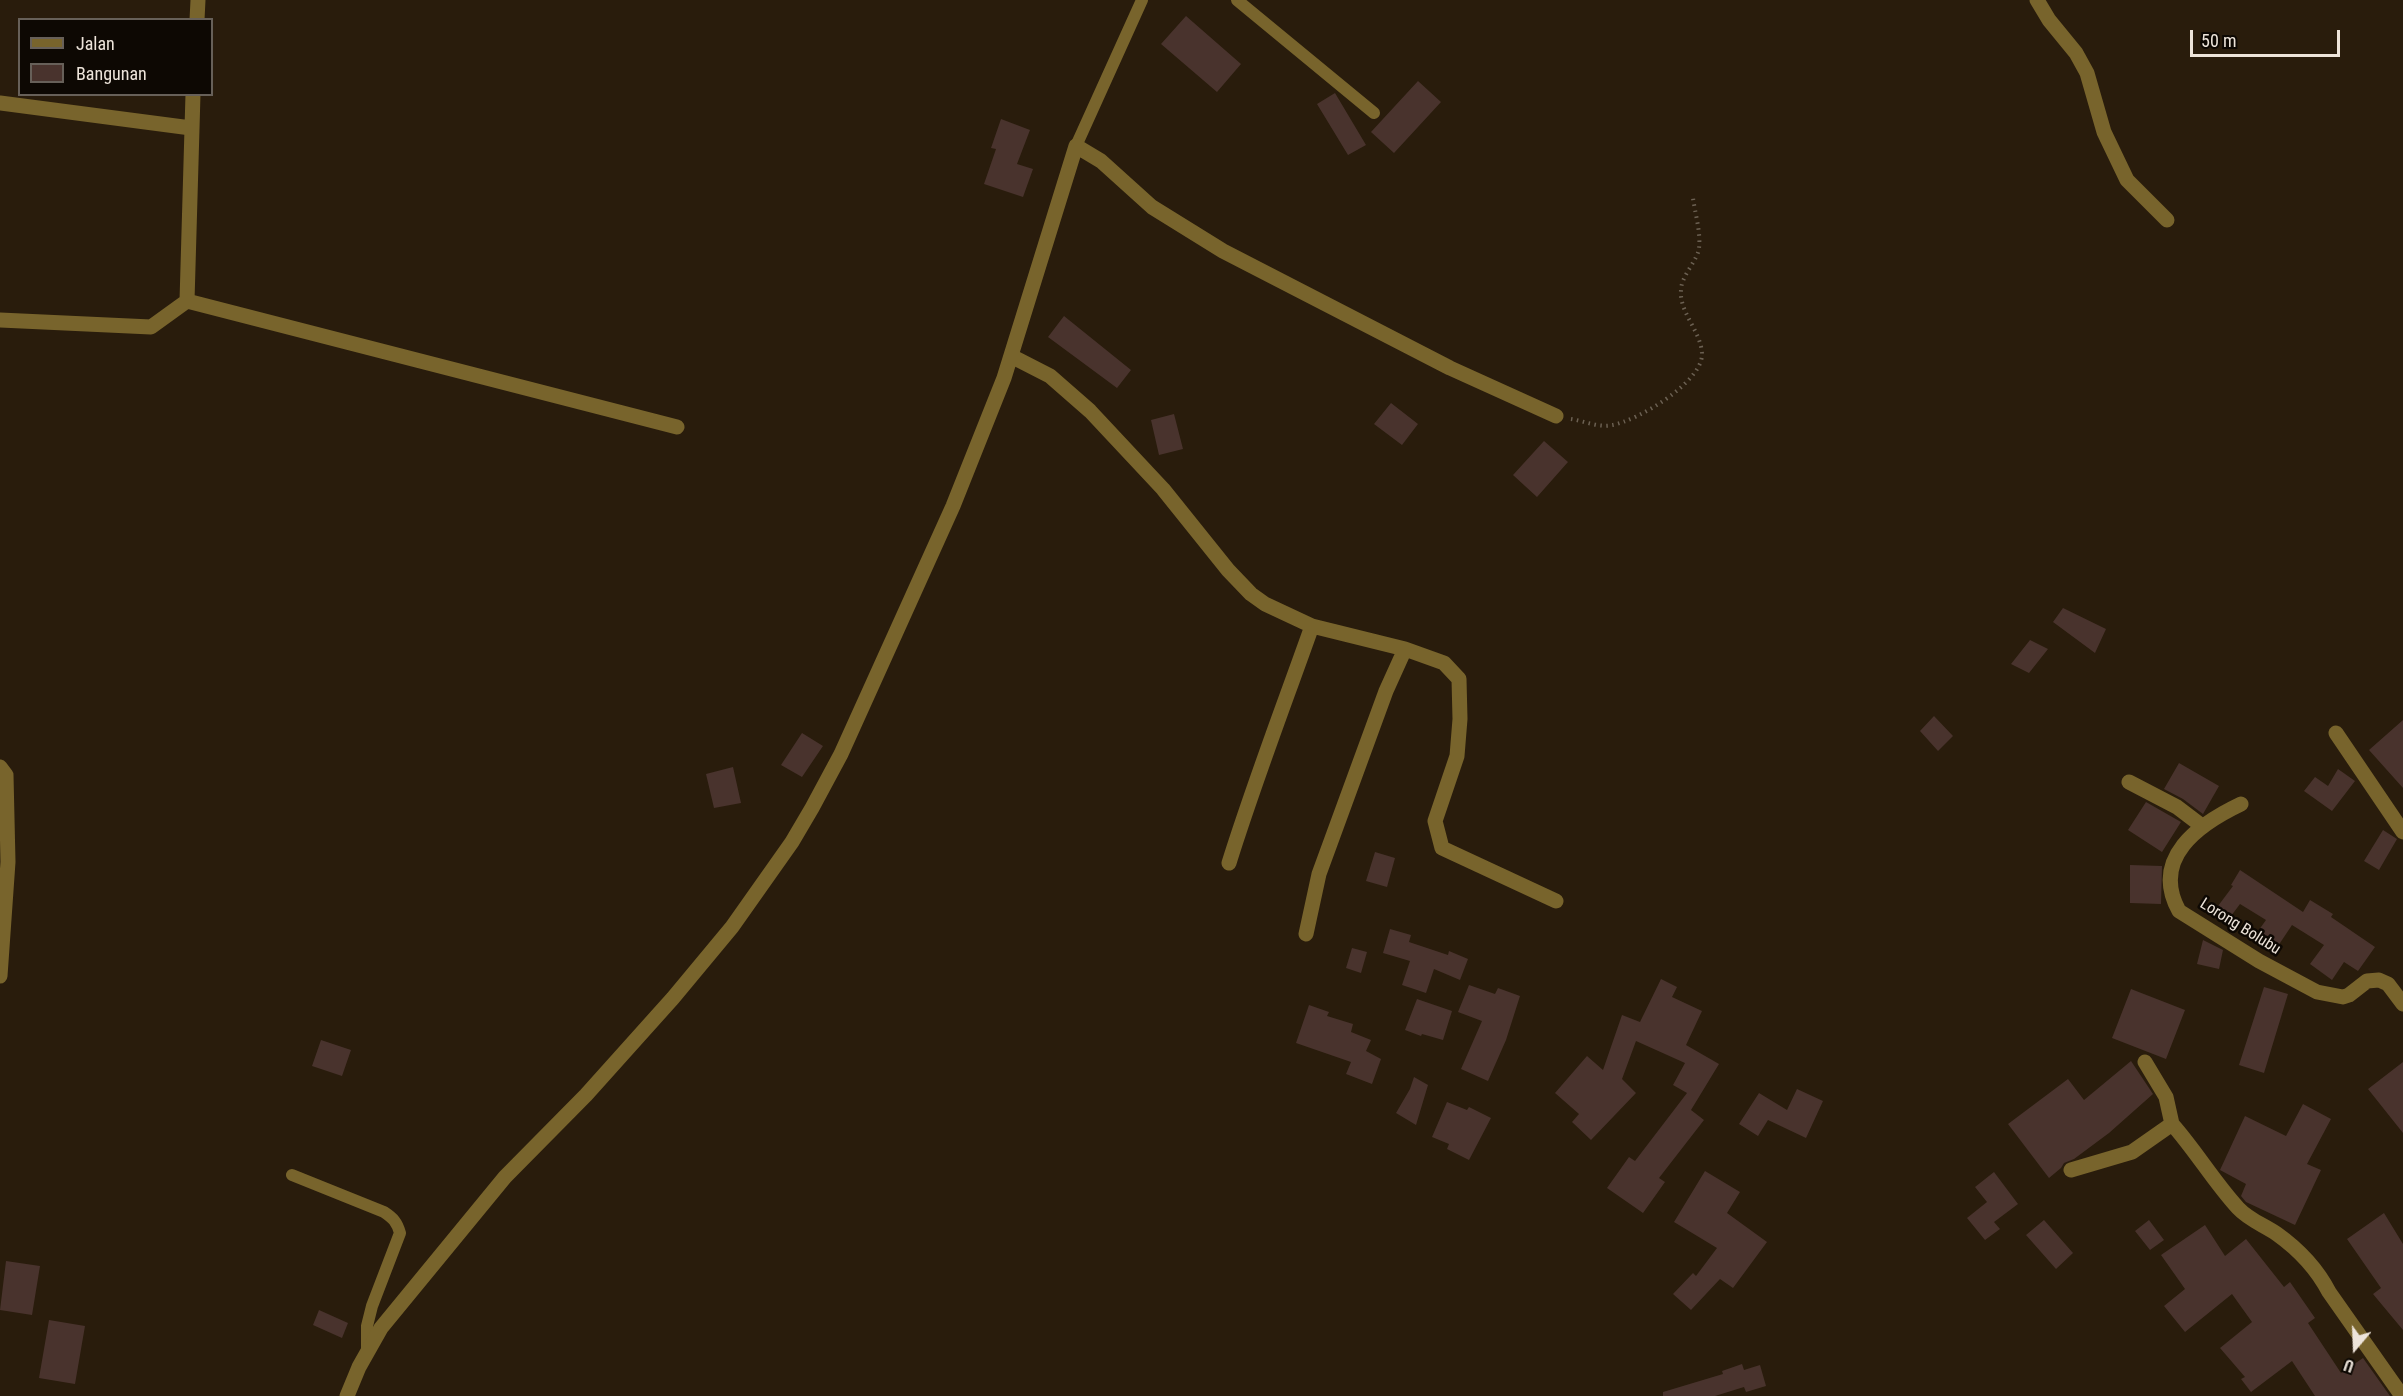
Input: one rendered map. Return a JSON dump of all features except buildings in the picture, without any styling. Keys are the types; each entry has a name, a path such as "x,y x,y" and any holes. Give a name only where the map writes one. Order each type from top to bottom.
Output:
{"street":[{"path":"196,18 198,0"},
{"path":"2037,0 2087,73 2104,132 2127,180 2167,220"},
{"path":"187,301 193,96"},
{"path":"0,104 191,128"},
{"path":"347,1396 381,1328 505,1177 586,1095 673,998 732,927 792,842 832,771 953,506 1011,356 1076,146 1101,160 1152,207 1222,251 1450,368 1556,416"},
{"path":"0,320 151,327 187,301"},
{"path":"187,301 677,427"},
{"path":"1011,356 1050,376 1090,411 1163,489 1228,570 1251,594 1265,604 1312,626 1405,649 1444,663 1459,679 1460,719 1457,756 1435,821 1442,848 1556,902"},
{"path":"1229,863 1258,772 1312,626"},
{"path":"1306,934 1319,874 1335,827 1386,691 1405,649"},
{"path":"2336,734 2403,832"},
{"path":"0,767 6,775 8,862 0,976"},
{"path":"2129,782 2177,807 2202,826"},
{"name":"Lorong Bolubu","path":"2241,804 2202,826 2181,848 2171,871 2173,900 2179,911 2259,962 2317,992 2343,997 2367,981 2379,980 2388,984 2403,1004"},
{"path":"2145,1062 2166,1097 2172,1124 2192,1146 2217,1183 2248,1218 2288,1242 2319,1274 2402,1396"},
{"path":"2071,1170 2132,1152 2172,1124"}],"lane":[{"path":"1076,146 1142,0"},
{"path":"1237,0 1374,113"},
{"path":"292,1175 384,1212 393,1217 398,1224 400,1233 372,1306 367,1326 367,1354"}],"path":[{"path":"1556,416 1611,426 1625,421 1679,391 1697,369 1701,360 1701,346 1680,290 1699,250 1693,198"}]}
